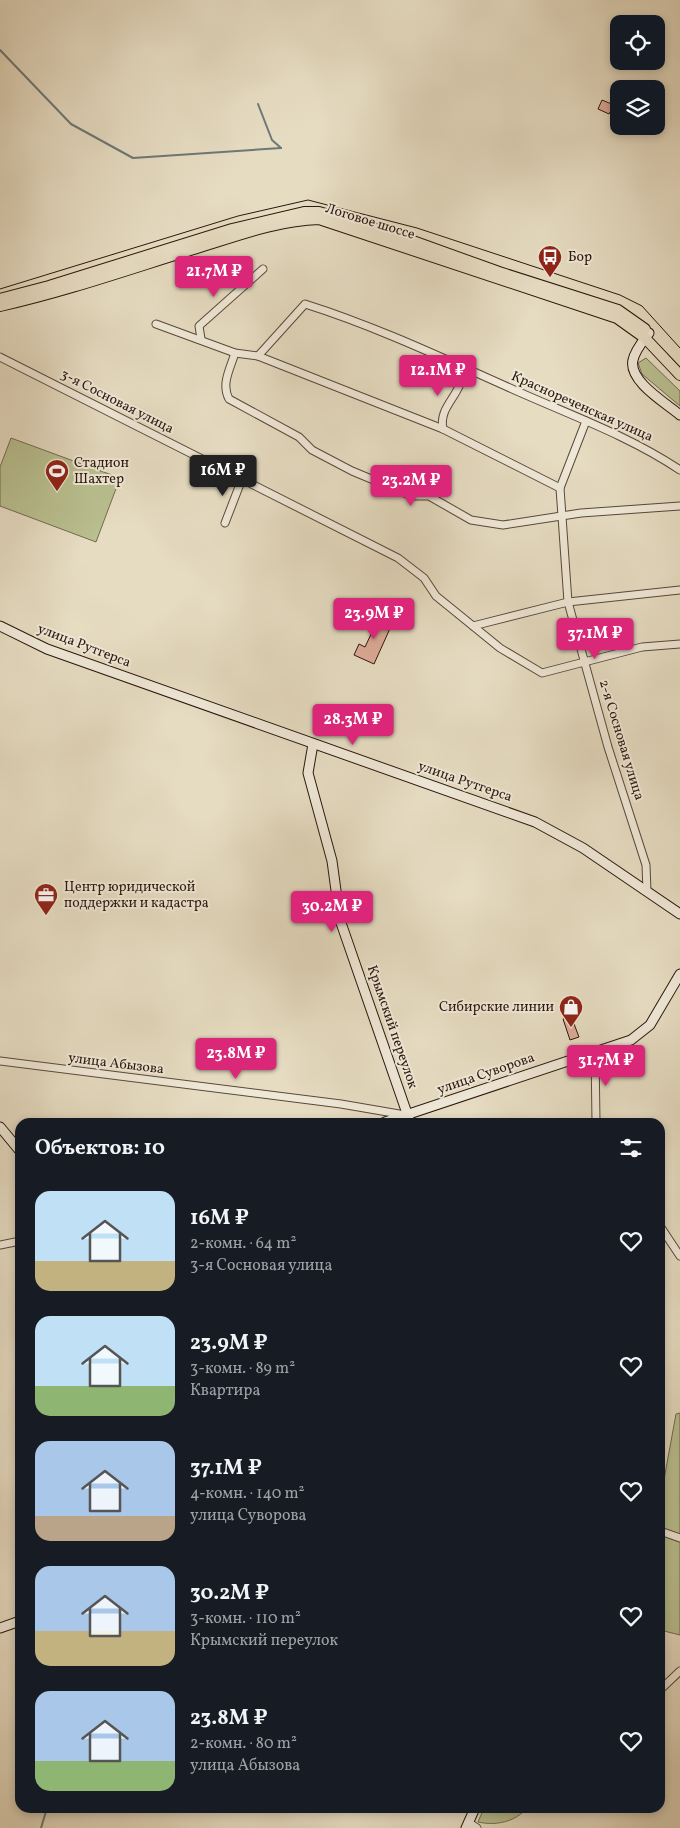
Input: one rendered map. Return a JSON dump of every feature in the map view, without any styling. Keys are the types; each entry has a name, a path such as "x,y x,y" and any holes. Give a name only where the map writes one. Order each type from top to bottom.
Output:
{"main road":[{"name":"Логовое шоссе","path":"0,299 49,286 232,229 304,212 319,212 396,235 500,272 618,310 680,367"},
{"name":"Логовое шоссе","path":"0,306 51,293 234,236 287,223 319,219 617,318 647,335 680,376"},
{"path":"647,335 634,355 632,367 634,372 645,386 680,415"},
{"name":"улица Рутгерса","path":"0,626 46,649 535,822 583,848 680,914"},
{"name":"Крымский переулок","path":"313,744 308,765 309,779 332,861 340,920 409,1118"},
{"name":"улица Суворова","path":"412,1118 631,1040 644,1031 656,1017 680,974"},
{"path":"0,1128 15,1144"},
{"path":"0,1628 15,1624"},
{"path":"467,1825 473,1813"}],"street":[{"path":"201,339 198,332 199,326 263,269"},
{"name":"Краснореченская улица","path":"258,356 305,304 386,334 586,422 657,454 680,470"},
{"path":"156,324 235,353 258,356 443,429 560,488"},
{"path":"235,353 224,384 224,391 229,399 298,437 312,450 352,471 412,496 429,496 471,520 503,525 581,512 680,506"},
{"name":"3-я Сосновая улица","path":"0,357 398,558 424,578 436,596 500,648 542,672 584,661"},
{"path":"443,429 441,420 448,402 460,385 464,368"},
{"name":"2-я Сосновая улица","path":"586,422 560,488 568,602 644,858 647,891"},
{"path":"225,523 242,479"},
{"path":"473,626 568,602 680,590"},
{"path":"584,661 642,648 680,644"},
{"path":"595,1052 596,1118"},
{"name":"улица Абызова","path":"0,1061 341,1104 404,1118"},
{"path":"665,1234 680,1256"},
{"path":"0,1245 15,1242"},
{"path":"665,1533 680,1538"},
{"path":"665,1685 680,1671"},
{"path":"467,1825 476,1828"}],"green space":[{"path":"646,358 680,391 680,406 642,374 638,363"},
{"name":"Стадион Шахтер","path":"11,438 120,478 96,542 0,506 0,467"},
{"path":"680,1413 680,1635 665,1631 665,1474 676,1414"},
{"path":"482,1813 522,1813 505,1822 478,1822"}],"building":[{"path":"602,100 610,103 609,114 598,109"},
{"path":"372,615 392,624 374,664 354,655 359,644 365,647 373,630 366,627"},
{"name":"Сибирские линии","path":"571,1016 579,1037 570,1040 563,1019"}],"waterway":[{"path":"0,50 71,124 133,158 281,148"},
{"path":"258,104 272,140 281,148"},
{"path":"41,1828 46,1813"}],"tram line":[{"path":"0,289 238,216 308,200 417,228 620,295 642,306 680,348"}],"place":[{"name":"Бор","path":"550,278"},
{"name":"Стадион Шахтер","path":"57,492"},
{"name":"Центр юридической поддержки и кадастра","path":"46,916"},
{"name":"Сибирские линии","path":"571,1028"}]}
